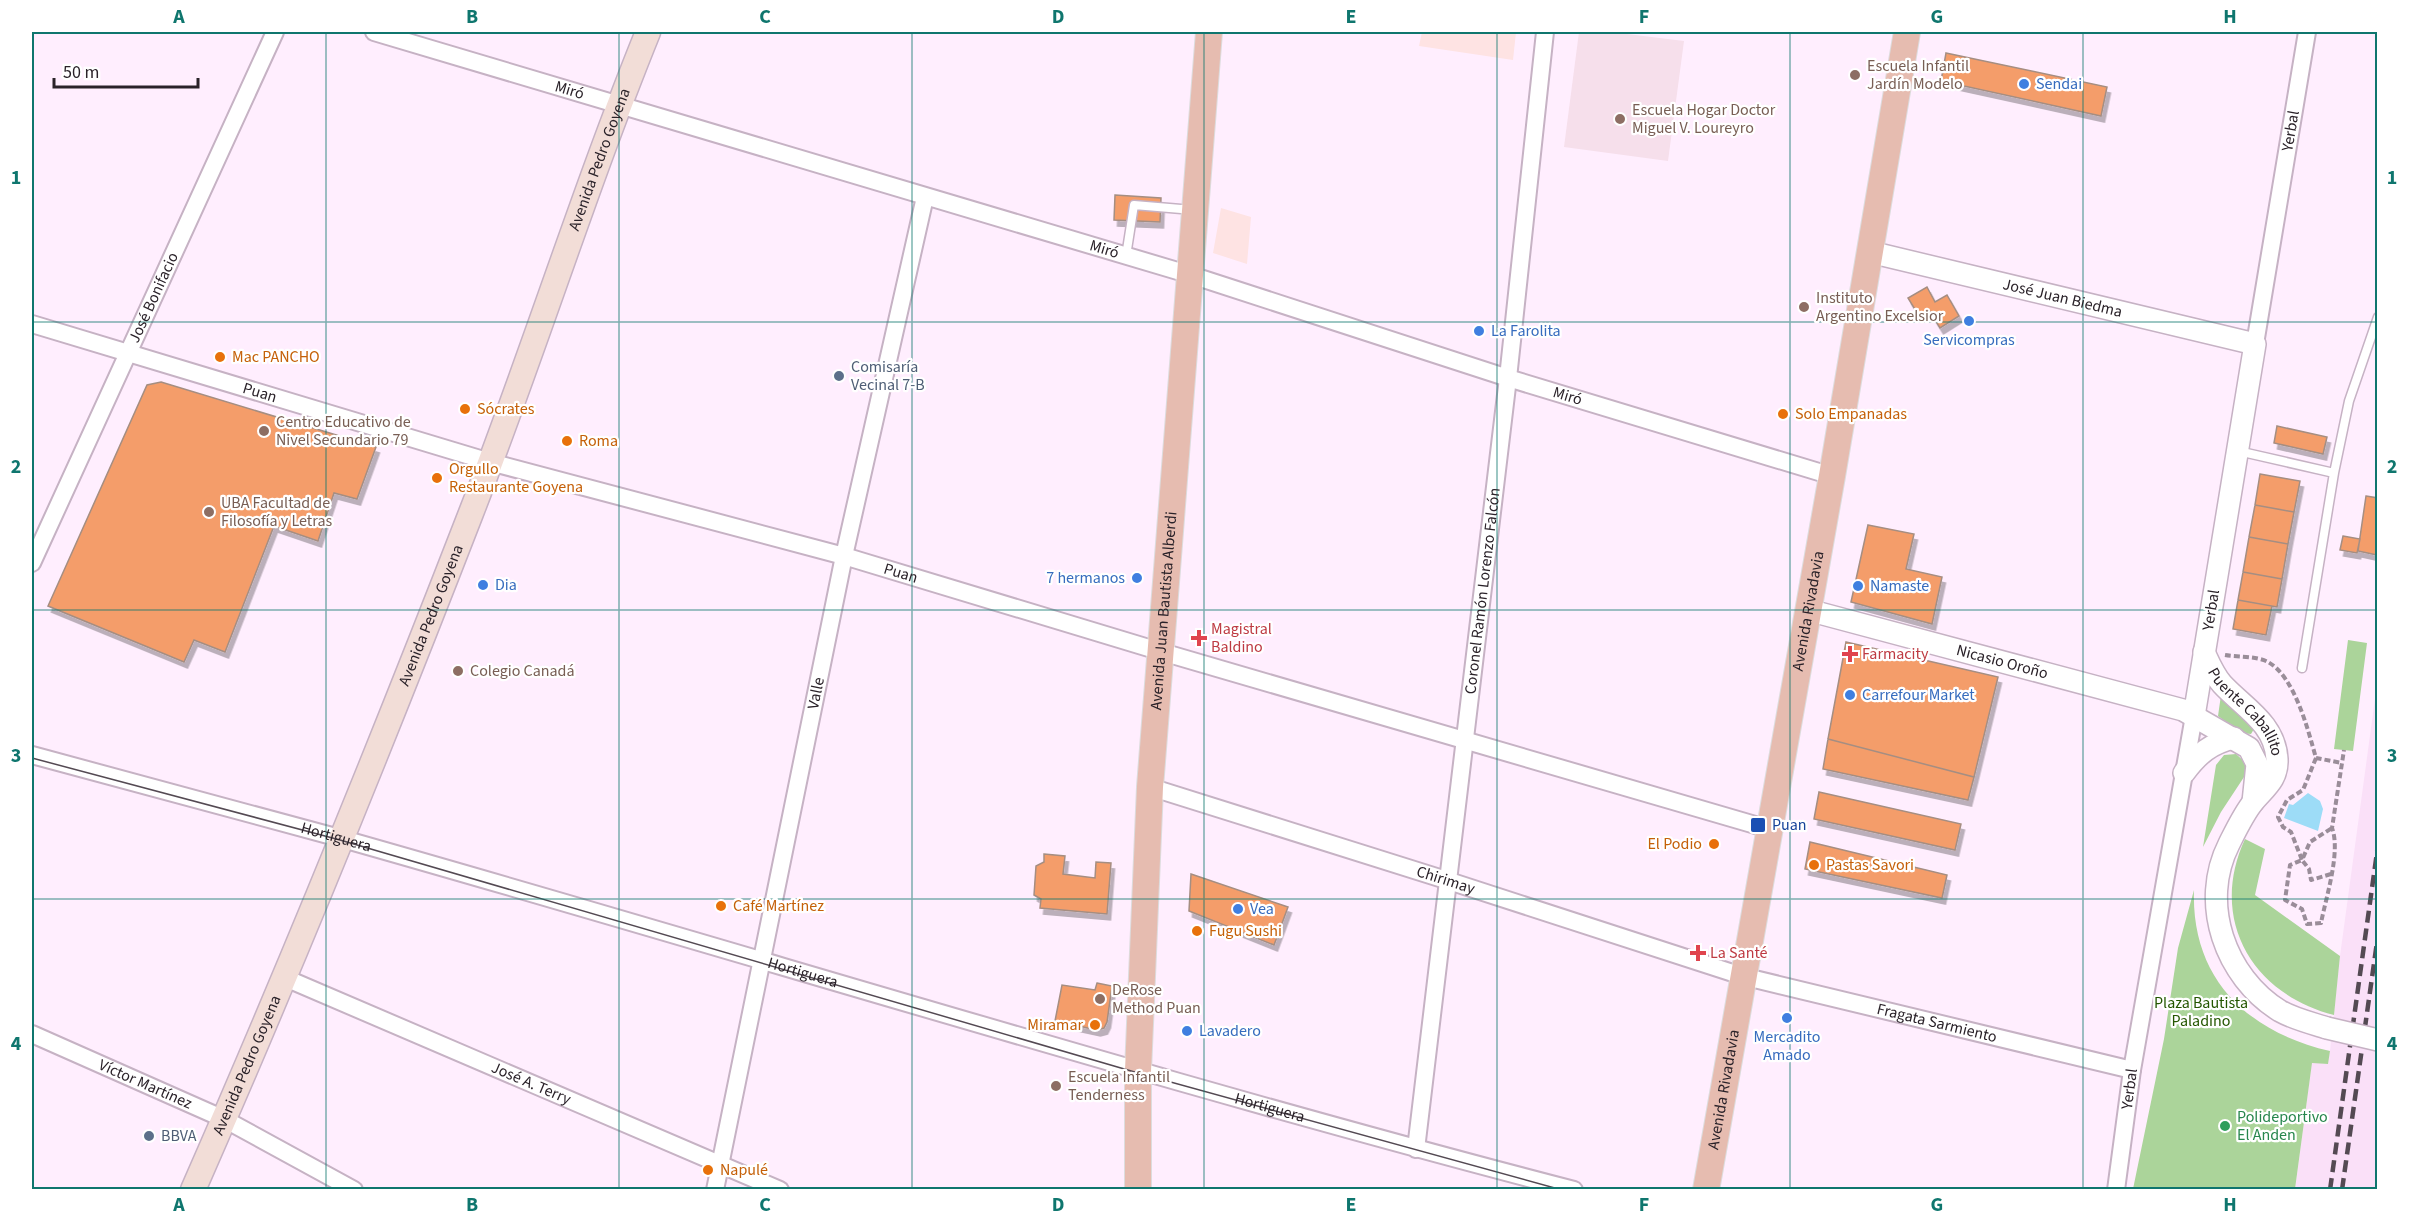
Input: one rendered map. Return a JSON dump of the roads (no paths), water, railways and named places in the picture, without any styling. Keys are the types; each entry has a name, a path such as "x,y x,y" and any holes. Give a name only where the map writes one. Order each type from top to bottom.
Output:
{"main road":[{"name":"Avenida Pedro Goyena","path":"193,1190 340,838 490,462 619,104 648,32"},
{"name":"Avenida Juan Bautista Alberdi","path":"1138,1190 1138,1071 1150,788 1209,32"},
{"name":"Avenida Rivadavia","path":"1706,1190 1742,976 1833,476 1907,32"}],"street":[{"name":"José Bonifacio","path":"32,563 126,353 275,32"},
{"name":"Miró","path":"374,32 1191,275 1508,378 1833,476"},
{"name":"Coronel Ramón Lorenzo Falcón","path":"1416,1149 1446,880 1508,378 1545,32"},
{"name":"Yerbal","path":"2116,1190 2132,1070 2194,716 2307,32"},
{"name":"Valle","path":"715,1190 844,556 925,197"},
{"name":"José Juan Biedma","path":"1870,252 2255,344"},
{"name":"Puan","path":"32,324 490,462 844,556 1162,652 1769,829"},
{"name":"Nicasio Oroño","path":"1808,610 2171,706 2194,716"},
{"name":"Puente Caballito","path":"2204,652 2221,683 2261,720 2273,741 2276,770 2273,780 2253,802 2220,864 2216,900 2223,940 2239,971 2259,995 2282,1012 2327,1028 2378,1040"},
{"name":"Puente Caballito","path":"2194,716 2249,748 2257,764 2253,802"},
{"path":"2184,773 2194,759 2209,747 2234,738"},
{"name":"Hortiguera","path":"32,755 340,838 1138,1071 1416,1149 1574,1190"},
{"name":"Chirimay","path":"1150,788 1446,880 1742,976"},
{"name":"Fragata Sarmiento","path":"1742,976 2132,1070"},
{"name":"José A. Terry","path":"283,977 780,1190"},
{"name":"Víctor Martínez","path":"32,1034 224,1119 354,1190"}],"lane":[{"path":"1126,256 1134,205 1196,210"},
{"path":"2302,668 2334,473 2349,401 2378,317"},
{"path":"2237,451 2334,473"}],"water":[{"path":"2308,793 2320,801 2323,809 2318,831 2284,818 2289,804 2293,805"}],"tram line":[{"path":"32,758 340,840 1138,1073 1562,1190"}],"railway":[{"path":"2330,1190 2378,845"},
{"path":"2342,1190 2378,935"}],"place":[{"name":"Escuela Infantil Jardín Modelo","path":"1855,75"},
{"name":"Sendai","path":"2024,84"},
{"name":"Escuela Hogar Doctor Miguel V. Loureyro","path":"1620,119"},
{"name":"Instituto Argentino Excelsior","path":"1804,307"},
{"name":"Servicompras","path":"1969,321"},
{"name":"La Farolita","path":"1479,331"},
{"name":"Mac PANCHO","path":"220,357"},
{"name":"Comisaría Vecinal 7-B","path":"839,376"},
{"name":"Sócrates","path":"465,409"},
{"name":"Solo Empanadas","path":"1783,414"},
{"name":"Centro Educativo de Nivel Secundario 79","path":"264,431"},
{"name":"Roma","path":"567,441"},
{"name":"Orgullo Restaurante Goyena","path":"437,478"},
{"name":"UBA Facultad de Filosofía y Letras","path":"209,512"},
{"name":"7 hermanos","path":"1137,578"},
{"name":"Dia","path":"483,585"},
{"name":"Namaste","path":"1858,586"},
{"name":"Magistral Baldino","path":"1199,638"},
{"name":"Farmacity","path":"1850,654"},
{"name":"Colegio Canadá","path":"458,671"},
{"name":"Carrefour Market","path":"1850,695"},
{"name":"Puan","path":"1758,825"},
{"name":"El Podio","path":"1714,844"},
{"name":"Pastas Savori","path":"1814,865"},
{"name":"Café Martínez","path":"721,906"},
{"name":"Vea","path":"1238,909"},
{"name":"Fugu Sushi","path":"1197,931"},
{"name":"La Santé","path":"1698,953"},
{"name":"DeRose Method Puan","path":"1100,999"},
{"name":"Mercadito Amado","path":"1787,1018"},
{"name":"Miramar","path":"1095,1025"},
{"name":"Lavadero","path":"1187,1031"},
{"name":"Escuela Infantil Tenderness","path":"1056,1086"},
{"name":"Polideportivo El Anden","path":"2225,1126"},
{"name":"BBVA","path":"149,1136"},
{"name":"Napulé","path":"708,1170"}],"park label":[{"name":"Plaza Bautista Paladino","path":"2201,1012"}]}
